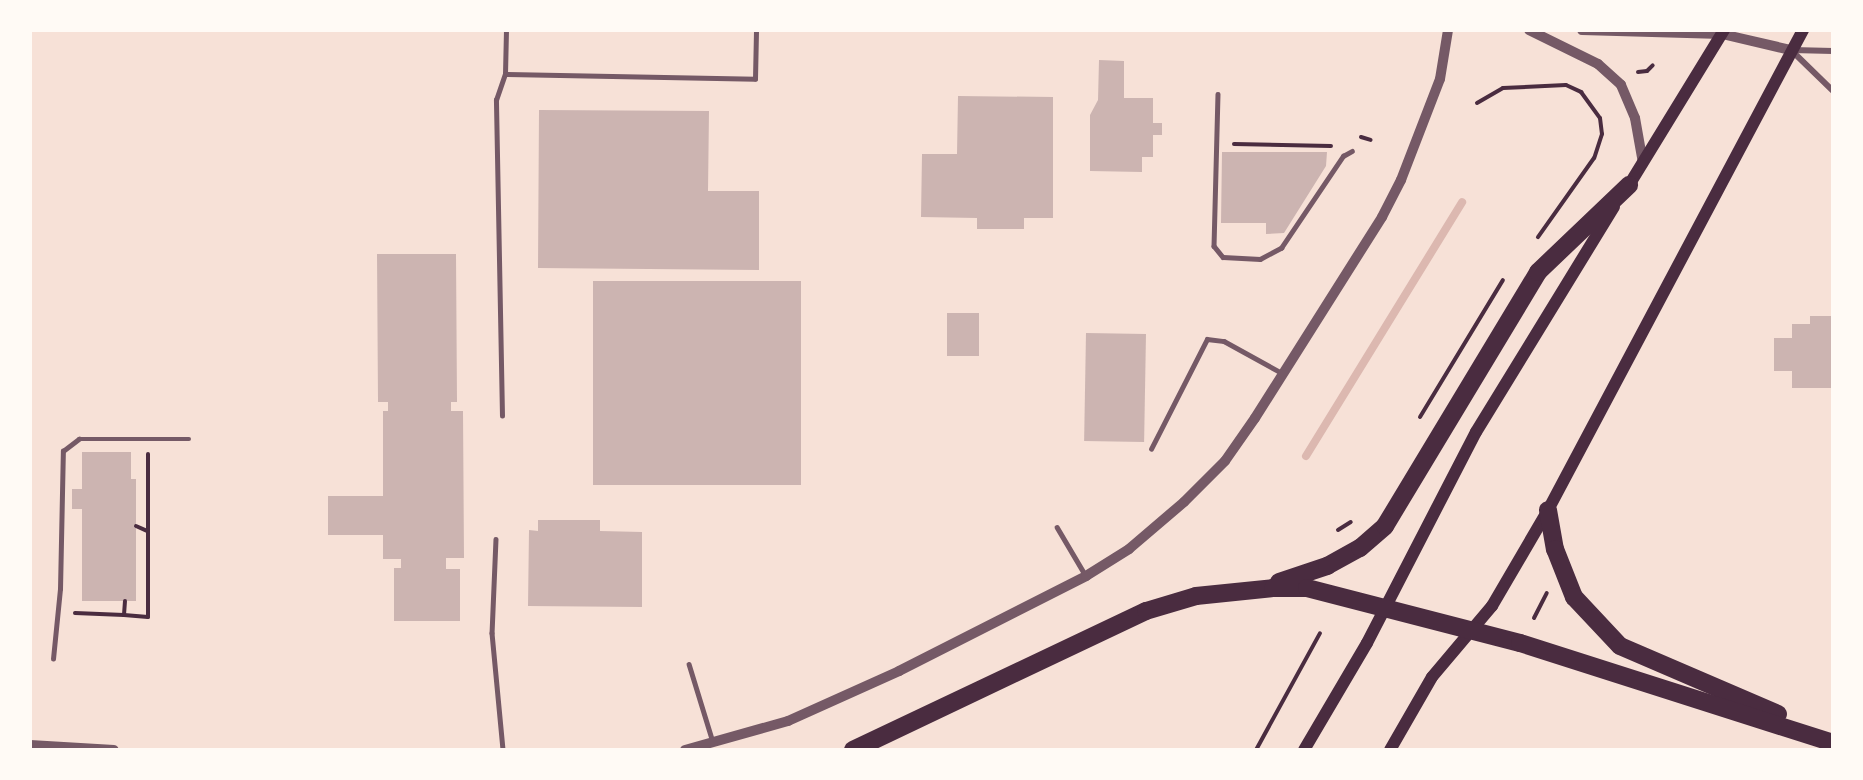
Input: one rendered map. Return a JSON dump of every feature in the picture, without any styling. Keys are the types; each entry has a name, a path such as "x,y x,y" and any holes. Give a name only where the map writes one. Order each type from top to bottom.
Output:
{"highway":[{"path":"854,750 1146,611 1278,582 1328,566 1360,548 1385,526 1538,272 1629,185"},
{"path":"1548,510 1555,549 1574,597 1620,646 1833,736"},
{"path":"1237,590 1307,588 1470,632 1520,643 1833,743"}],"main road":[{"path":"1390,750 1432,677 1492,606 1548,510 1803,30"},
{"path":"1304,750 1384,609 1476,432 1723,32"}],"street":[{"path":"686,750 788,721 836,700 1086,576 1129,549 1226,460 1353,267 1401,180 1440,79 1448,30"},
{"path":"1530,30 1598,64 1621,85 1635,118 1643,163"},
{"path":"1582,30 1723,32 1791,50 1833,51"},
{"path":"1791,50 1833,92"},
{"path":"30,745 114,750"}],"lane":[{"path":"502,416 496,100 505,74 506,30"},
{"path":"505,74 755,79 756,30"},
{"path":"1218,94 1214,246 1223,257 1243,260 1260,259 1281,248 1343,156 1352,151"},
{"path":"1151,449 1207,339 1224,340 1284,374"},
{"path":"53,659 60,589 63,451 79,439 189,439"},
{"path":"1057,527 1086,576"},
{"path":"496,539 492,633 503,750"},
{"path":"689,664 713,743"}],"path":[{"path":"1638,72 1649,72 1653,65"},
{"path":"1477,103 1503,88 1566,85 1581,92 1600,118 1602,134 1594,158 1535,241"},
{"path":"1356,139 1366,136 1371,140"},
{"path":"1217,143 1337,145"},
{"path":"1418,422 1508,273"},
{"path":"75,614 148,617 148,439"},
{"path":"1338,530 1355,518"},
{"path":"136,526 147,531"},
{"path":"1534,618 1547,593"},
{"path":"124,615 125,601"},
{"path":"1256,750 1320,633"}],"building":[{"path":"1099,60 1124,61 1124,98 1153,98 1153,123 1162,123 1162,135 1153,135 1153,157 1142,157 1142,172 1090,171 1090,115 1098,100"},
{"path":"958,96 1053,97 1053,218 1024,218 1024,229 977,229 977,218 921,217 922,154 957,154"},
{"path":"539,110 709,111 708,191 759,191 759,270 538,268"},
{"path":"1222,152 1327,152 1326,166 1284,233 1266,234 1266,223 1221,223"},
{"path":"377,254 456,254 457,402 451,402 451,411 463,411 464,558 446,558 446,569 460,569 460,621 394,621 394,568 401,568 401,559 383,559 383,535 328,535 328,496 383,496 383,411 388,411 388,402 378,402"},
{"path":"593,281 801,281 801,485 593,485"},
{"path":"947,313 979,313 979,356 947,356"},
{"path":"1810,316 1833,316 1833,388 1792,388 1792,371 1774,371 1774,338 1792,338 1792,324 1810,324"},
{"path":"1086,333 1146,334 1144,442 1084,441"},
{"path":"82,452 131,452 131,479 136,479 136,601 82,601 82,509 72,509 72,489 82,489"},
{"path":"538,520 600,520 600,531 642,532 642,607 528,606 529,530 538,531"}],"waterway":[{"path":"1306,456 1462,202"}]}
